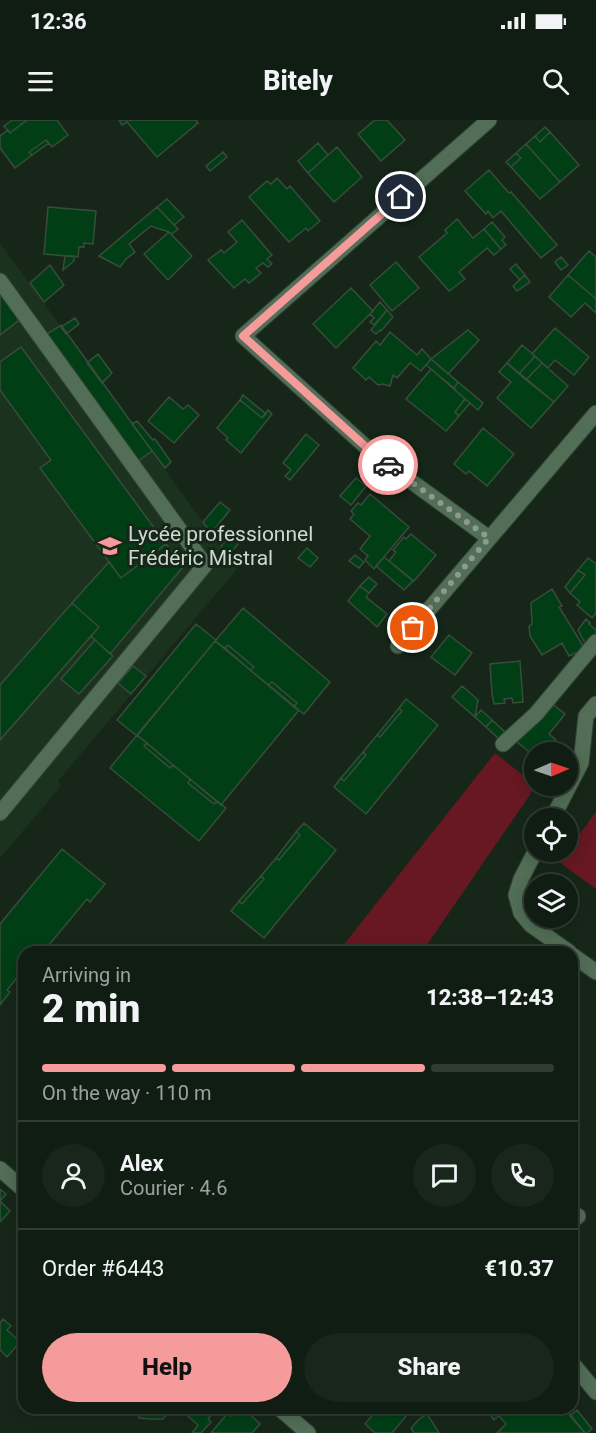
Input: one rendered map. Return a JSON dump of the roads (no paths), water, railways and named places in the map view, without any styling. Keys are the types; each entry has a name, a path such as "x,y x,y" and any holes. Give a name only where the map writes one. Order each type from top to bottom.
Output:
{"street":[{"path":"489,120 243,336 375,455 489,538"},
{"path":"0,281 205,565 0,813"},
{"path":"398,646 596,413"},
{"path":"503,744 536,714 596,642"},
{"path":"558,808 581,763 586,716 596,704"},
{"path":"530,862 516,895 521,913 531,925 559,946"},
{"path":"578,960 596,972"},
{"path":"0,1169 18,1185"},
{"path":"578,1370 596,1392"},
{"path":"286,1414 308,1433"}],"place":[{"name":"Lycée professionnel Frédéric Mistral","path":"110,546"}]}
